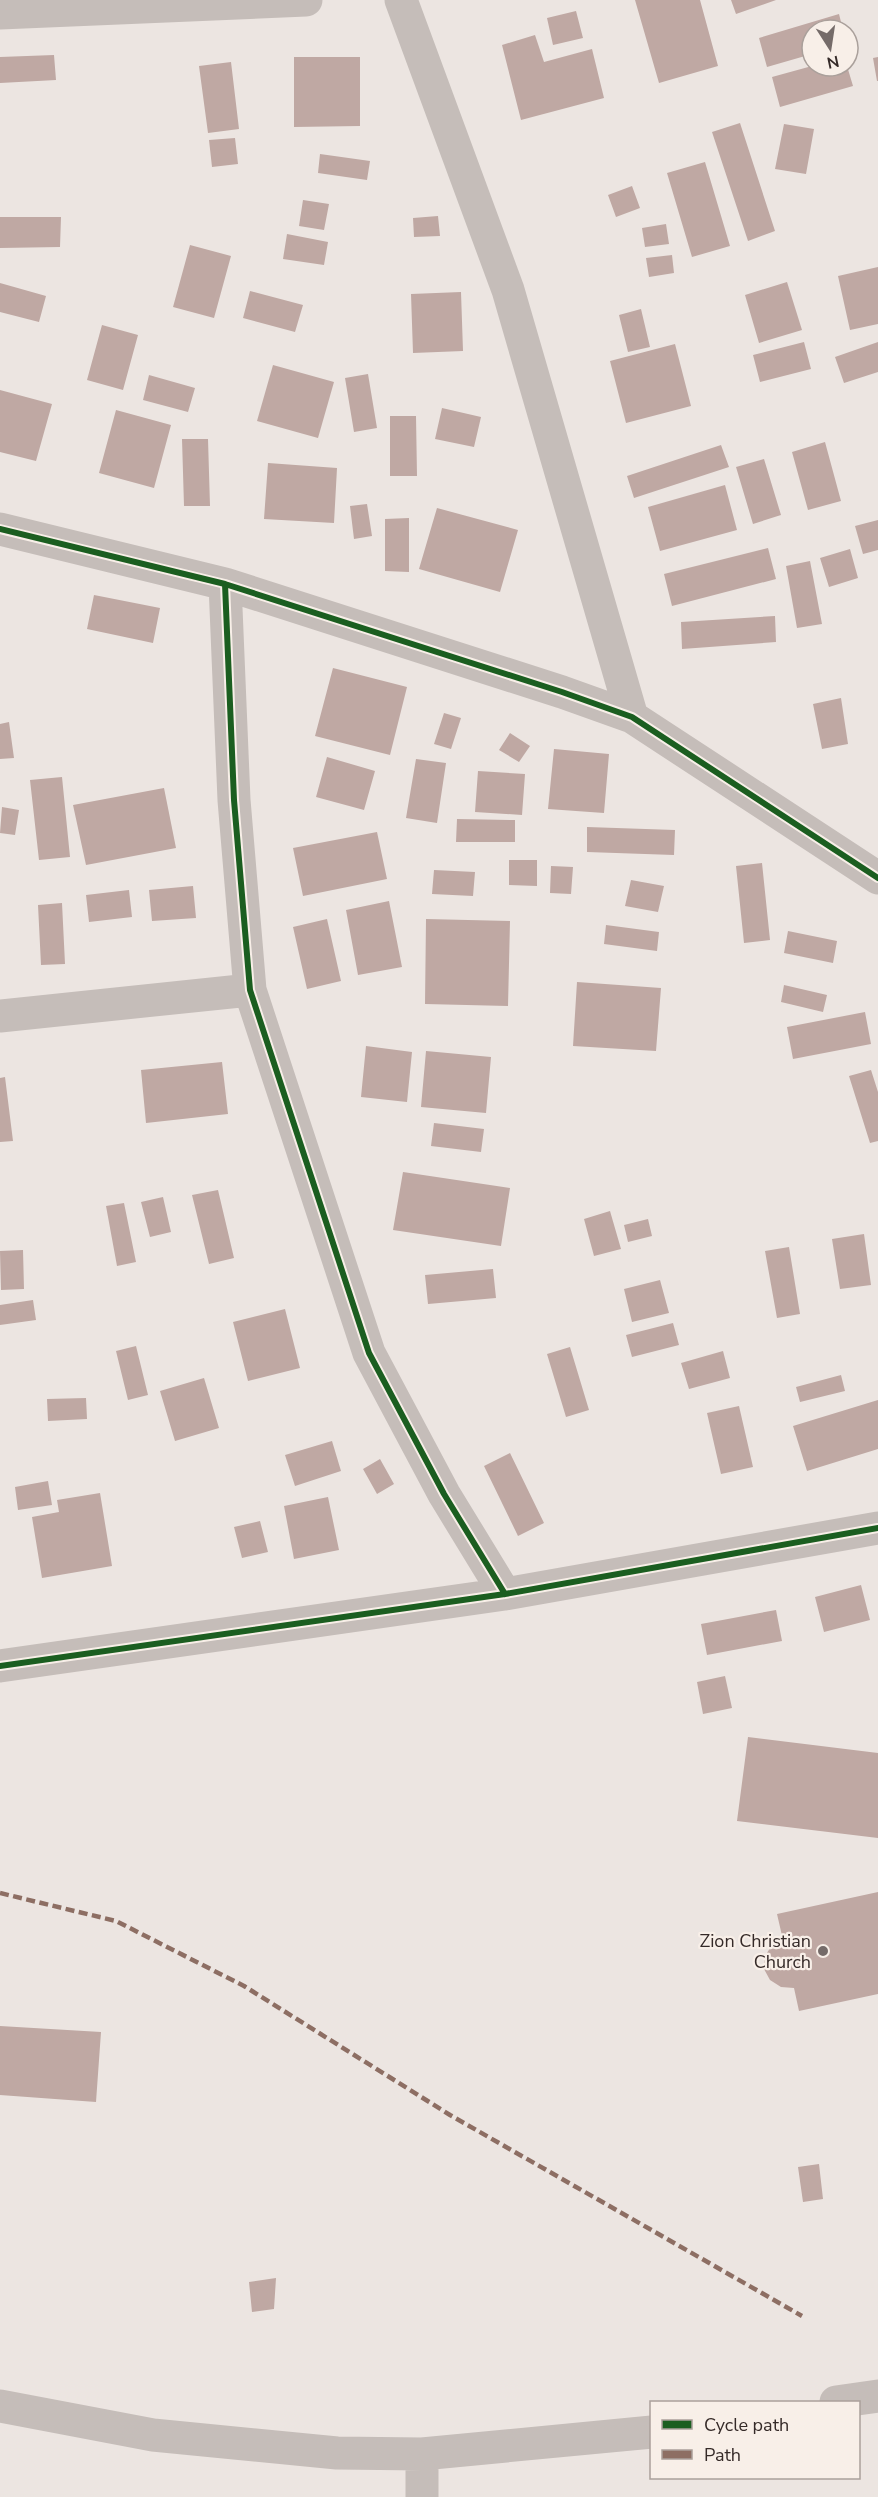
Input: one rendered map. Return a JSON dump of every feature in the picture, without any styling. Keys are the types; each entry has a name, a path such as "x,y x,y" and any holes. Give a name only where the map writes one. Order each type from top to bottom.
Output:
{"street":[{"path":"0,13 306,0"},
{"path":"401,0 508,290 632,717"},
{"path":"0,529 225,584 562,692 632,717 878,878"},
{"path":"225,584 234,800 250,990 369,1353 444,1494 505,1594"},
{"path":"0,1016 250,990"},
{"path":"0,1666 505,1594 878,1528"},
{"path":"848,2401 878,2396"},
{"path":"0,2406 153,2435 337,2453 422,2454 650,2432"},
{"path":"422,2454 422,2497"}],"building":[{"path":"635,0 700,0 718,66 659,83"},
{"path":"731,0 776,0 736,14"},
{"path":"576,11 583,38 553,45 547,18"},
{"path":"839,14 840,18 826,18"},
{"path":"800,26 800,57 767,67 759,38"},
{"path":"535,35 544,62 592,49 604,98 521,120 502,45"},
{"path":"54,55 56,80 0,83 0,57"},
{"path":"294,57 360,57 360,126 294,127"},
{"path":"878,57 878,81 877,81 873,58"},
{"path":"231,62 239,129 208,133 199,66"},
{"path":"800,69 800,78 851,78 853,86 780,107 772,77"},
{"path":"740,123 775,231 748,241 712,132"},
{"path":"784,124 814,129 806,174 775,169"},
{"path":"235,138 238,164 212,167 209,140"},
{"path":"320,154 370,161 367,180 318,173"},
{"path":"705,162 730,246 692,257 667,173"},
{"path":"632,186 640,208 616,217 608,195"},
{"path":"303,200 329,204 324,230 299,226"},
{"path":"438,216 440,236 414,237 413,218"},
{"path":"0,217 61,217 60,247 0,248"},
{"path":"666,224 669,244 645,247 642,228"},
{"path":"287,234 328,242 324,265 283,259"},
{"path":"190,245 231,256 214,318 173,307"},
{"path":"672,255 674,273 649,277 646,258"},
{"path":"878,267 878,324 850,330 838,276"},
{"path":"787,282 802,330 759,343 745,295"},
{"path":"0,283 46,296 39,322 0,312"},
{"path":"250,291 303,305 295,332 243,318"},
{"path":"461,292 463,351 413,353 411,294"},
{"path":"641,309 650,347 628,352 619,315"},
{"path":"102,325 138,335 123,390 87,380"},
{"path":"804,342 811,369 760,382 753,355"},
{"path":"878,342 878,372 844,383 835,357"},
{"path":"675,344 691,406 626,423 610,361"},
{"path":"273,365 334,382 318,438 257,421"},
{"path":"368,374 377,428 354,432 345,378"},
{"path":"149,375 195,388 188,412 143,400"},
{"path":"0,390 52,404 36,461 0,452"},
{"path":"442,408 481,417 474,447 435,439"},
{"path":"116,410 171,425 154,488 99,473"},
{"path":"390,416 416,416 417,476 390,476"},
{"path":"182,439 208,439 210,506 184,506"},
{"path":"825,442 841,501 808,510 792,452"},
{"path":"721,445 729,467 634,498 627,476"},
{"path":"764,459 781,515 753,524 736,467"},
{"path":"268,463 337,468 334,523 264,519"},
{"path":"725,485 737,530 660,551 648,507"},
{"path":"367,504 372,536 354,539 350,506"},
{"path":"437,508 518,530 500,592 419,569"},
{"path":"409,518 409,572 385,571 385,519"},
{"path":"878,520 878,550 863,554 855,526"},
{"path":"768,548 776,579 672,606 664,574"},
{"path":"850,549 858,578 829,587 820,558"},
{"path":"810,561 822,624 797,628 786,566"},
{"path":"94,595 160,608 153,643 87,629"},
{"path":"775,616 776,642 682,649 681,622"},
{"path":"333,668 407,687 390,755 315,736"},
{"path":"841,698 848,744 822,749 813,704"},
{"path":"444,713 461,718 451,749 434,744"},
{"path":"9,722 14,758 0,759 0,724"},
{"path":"510,733 530,746 519,762 499,750"},
{"path":"554,749 609,754 604,813 548,809"},
{"path":"327,757 375,771 364,810 316,797"},
{"path":"416,759 446,763 437,823 406,818"},
{"path":"478,771 525,774 522,815 475,812"},
{"path":"62,777 70,857 39,860 30,780"},
{"path":"164,788 176,848 86,865 73,805"},
{"path":"2,807 19,810 15,835 0,833"},
{"path":"457,819 515,820 515,842 456,842"},
{"path":"587,827 675,830 674,855 587,852"},
{"path":"377,832 387,879 303,896 293,848"},
{"path":"509,860 537,860 537,886 509,885"},
{"path":"762,863 770,940 744,943 736,866"},
{"path":"551,866 573,867 571,894 550,893"},
{"path":"434,870 475,872 473,896 432,894"},
{"path":"631,880 664,886 658,912 625,906"},
{"path":"193,886 196,918 152,921 149,890"},
{"path":"129,890 132,917 89,922 86,895"},
{"path":"389,901 402,967 358,975 346,910"},
{"path":"62,903 65,964 41,965 38,905"},
{"path":"327,919 341,981 307,989 293,927"},
{"path":"426,919 510,921 508,1006 425,1004"},
{"path":"606,925 659,932 657,951 604,944"},
{"path":"788,931 837,941 833,963 784,953"},
{"path":"577,982 661,988 656,1051 573,1046"},
{"path":"784,985 827,995 823,1012 781,1002"},
{"path":"865,1012 871,1044 793,1059 787,1027"},
{"path":"366,1046 412,1052 407,1102 361,1097"},
{"path":"426,1051 491,1057 486,1113 421,1107"},
{"path":"222,1062 228,1114 146,1123 141,1070"},
{"path":"871,1070 878,1092 878,1141 870,1143 849,1076"},
{"path":"5,1077 13,1141 0,1142 0,1078"},
{"path":"434,1123 484,1129 481,1152 431,1146"},
{"path":"403,1172 510,1188 501,1246 393,1230"},
{"path":"218,1190 234,1258 209,1264 192,1195"},
{"path":"163,1197 171,1232 150,1237 141,1202"},
{"path":"124,1203 136,1262 117,1266 106,1206"},
{"path":"610,1211 621,1249 594,1256 584,1219"},
{"path":"648,1219 652,1236 628,1242 624,1225"},
{"path":"864,1234 871,1285 840,1289 832,1239"},
{"path":"789,1247 800,1314 777,1318 765,1251"},
{"path":"23,1250 24,1289 1,1290 0,1251"},
{"path":"493,1269 496,1298 428,1304 425,1275"},
{"path":"660,1280 669,1313 632,1322 624,1289"},
{"path":"33,1300 36,1320 0,1325 0,1305"},
{"path":"285,1309 300,1368 248,1381 233,1322"},
{"path":"673,1323 679,1345 632,1357 626,1335"},
{"path":"136,1346 148,1395 128,1400 116,1351"},
{"path":"570,1347 589,1410 566,1417 547,1354"},
{"path":"723,1351 730,1378 689,1389 681,1363"},
{"path":"841,1375 845,1391 800,1402 796,1387"},
{"path":"204,1378 219,1428 175,1441 160,1391"},
{"path":"86,1398 87,1419 48,1421 47,1399"},
{"path":"878,1400 878,1449 807,1471 793,1426"},
{"path":"739,1406 753,1467 721,1474 707,1413"},
{"path":"332,1441 341,1471 295,1486 285,1455"},
{"path":"510,1453 544,1523 518,1536 484,1466"},
{"path":"380,1459 394,1484 377,1494 363,1469"},
{"path":"48,1481 52,1505 18,1510 15,1487"},
{"path":"100,1493 112,1566 42,1578 32,1517 59,1512 57,1500"},
{"path":"328,1497 339,1550 294,1559 284,1506"},
{"path":"260,1521 268,1552 242,1558 234,1527"},
{"path":"861,1585 870,1620 824,1632 815,1597"},
{"path":"776,1610 782,1641 707,1655 701,1624"},
{"path":"725,1676 732,1708 703,1714 697,1682"},
{"path":"748,1737 878,1753 878,1838 737,1821"},
{"name":"Zion Christian Church","path":"878,1892 878,1994 799,2011 794,1988 781,1987 770,1980 764,1969 765,1956 772,1945 783,1940 777,1914"},
{"path":"0,2026 101,2032 96,2102 0,2095"},
{"path":"819,2164 823,2199 803,2202 798,2167"},
{"path":"276,2278 274,2309 252,2312 249,2282"}],"marked path":[{"path":"0,1893 116,1921 244,1986 450,2115 802,2316"}],"cycle path":[{"path":"0,529 225,584 562,692 632,717 878,878"},
{"path":"225,584 234,800 250,990 369,1353 444,1494 505,1594"},
{"path":"0,1666 505,1594 878,1528"}],"place":[{"name":"Zion Christian Church","path":"823,1951"}]}
